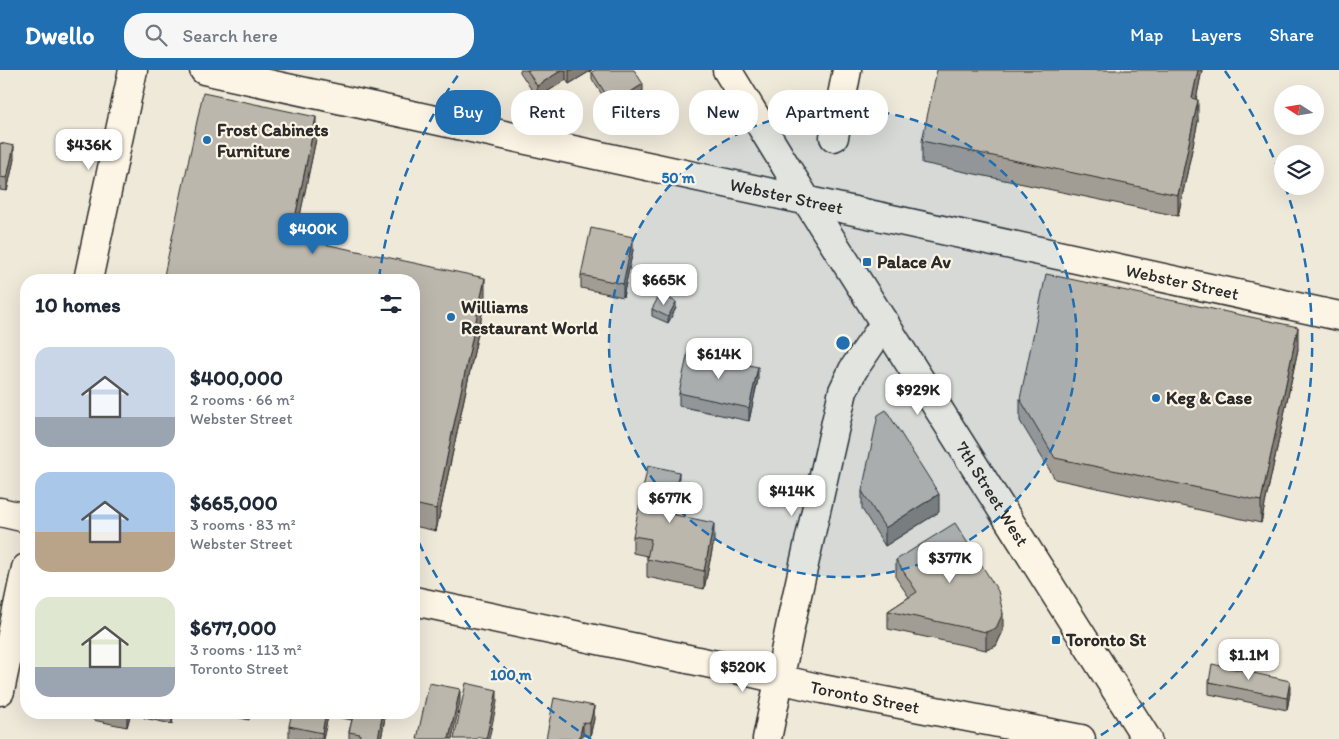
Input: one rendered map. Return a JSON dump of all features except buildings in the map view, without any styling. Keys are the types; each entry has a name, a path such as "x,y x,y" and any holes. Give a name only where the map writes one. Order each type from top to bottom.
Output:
{"street":[{"path":"89,274 133,70"},
{"name":"Webster Street","path":"204,70 1339,316"},
{"name":"7th Street West","path":"726,70 1147,739"},
{"path":"834,137 847,70"},
{"path":"767,739 793,612 843,391 853,370 885,323"},
{"path":"0,512 20,517"},
{"path":"0,691 20,596"},
{"name":"Toronto Street","path":"420,602 822,689 1082,739"}],"place":[{"name":"Frost Cabinets Furniture","path":"207,140"},
{"name":"Palace Av","path":"867,262"},
{"name":"Williams Restaurant World","path":"451,317"},
{"name":"Keg & Case","path":"1156,398"},
{"name":"Toronto St","path":"1056,640"}]}
